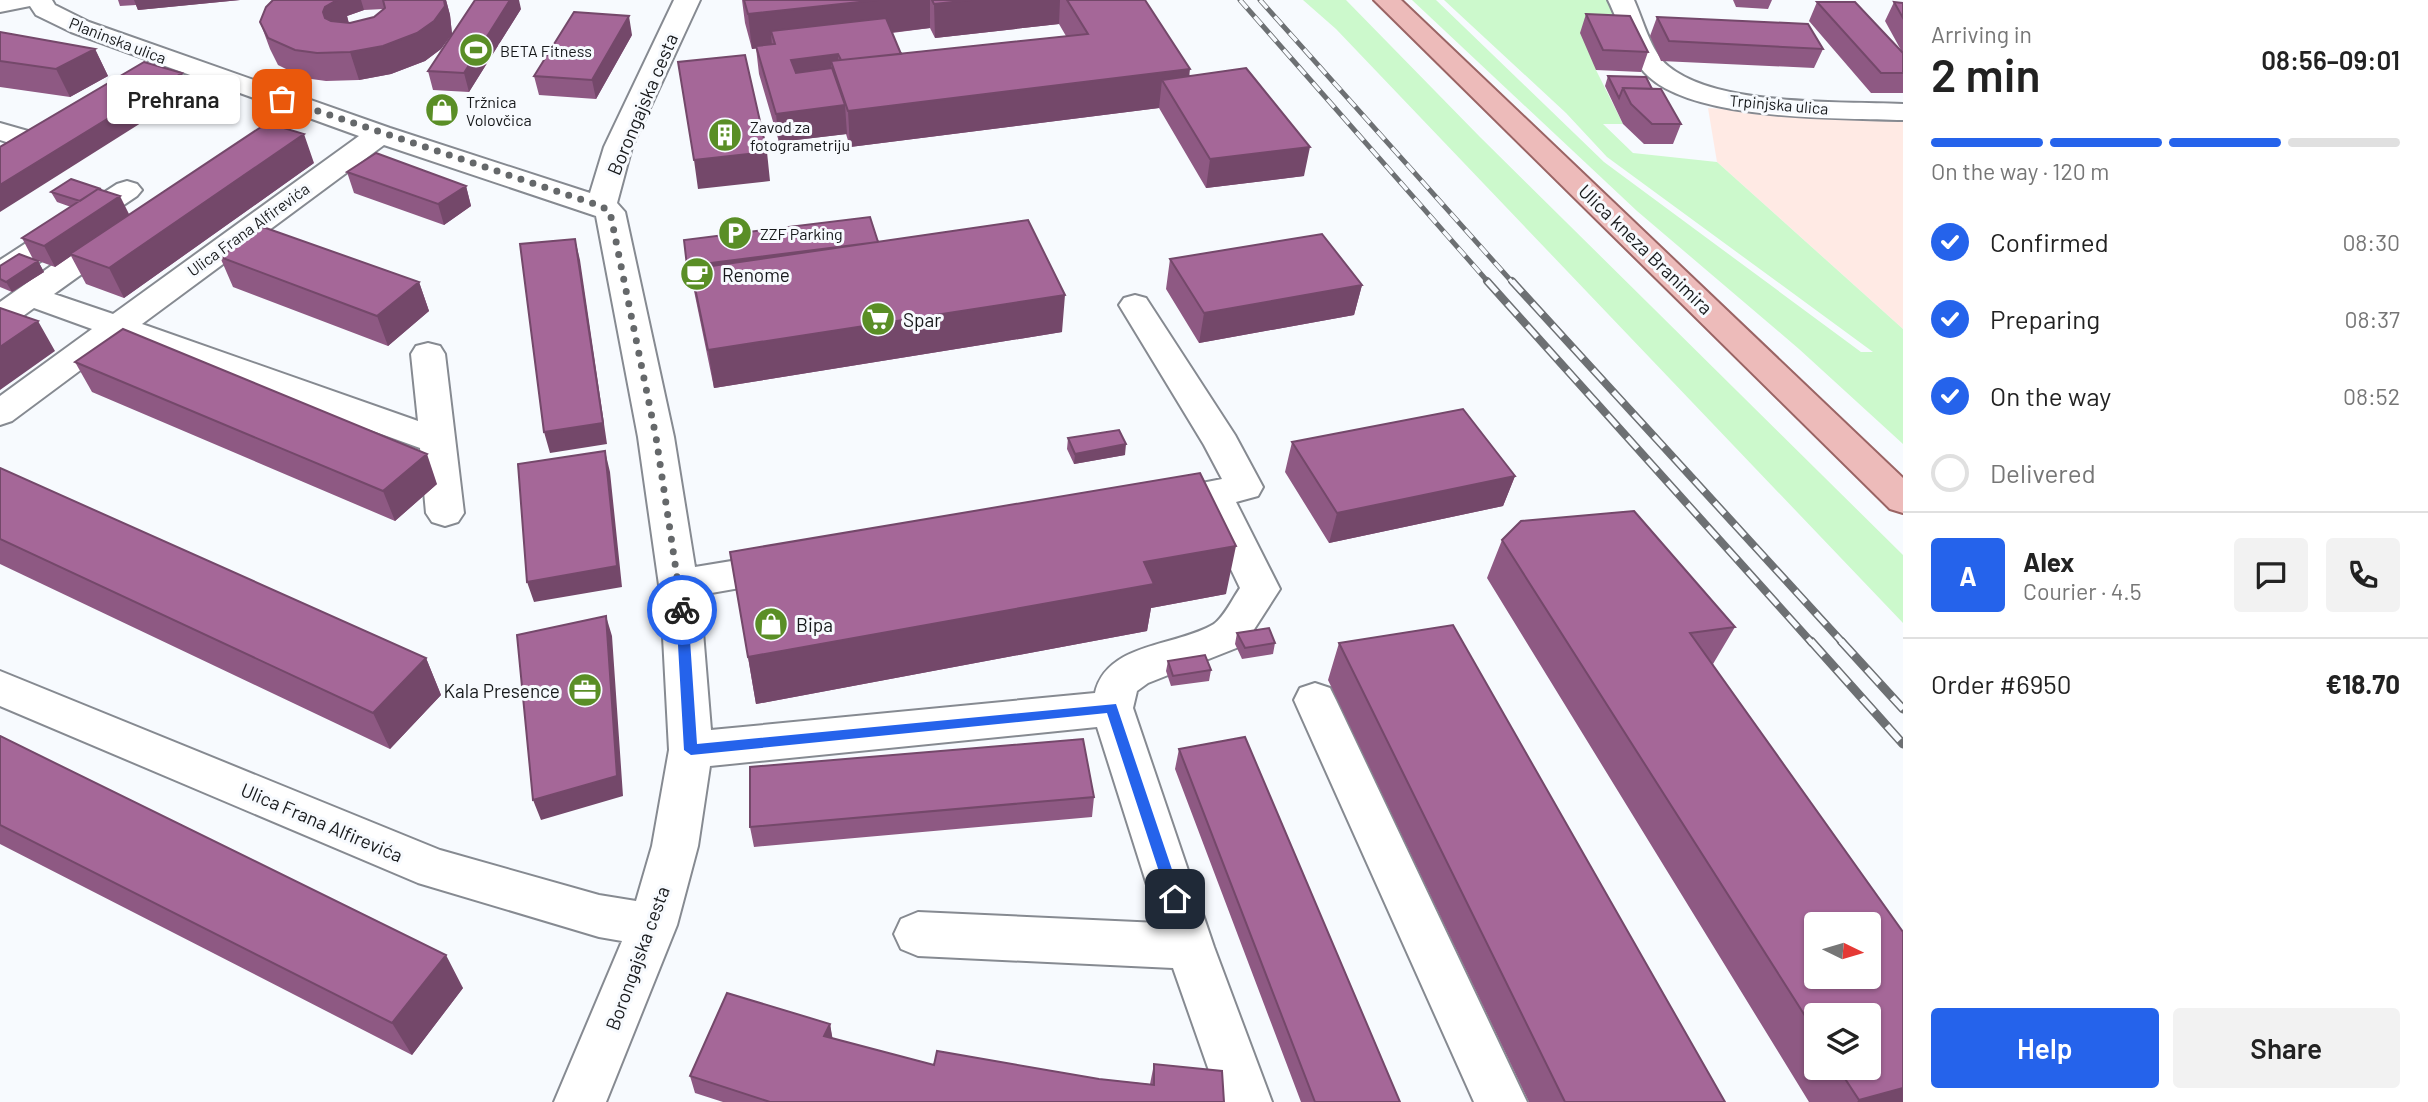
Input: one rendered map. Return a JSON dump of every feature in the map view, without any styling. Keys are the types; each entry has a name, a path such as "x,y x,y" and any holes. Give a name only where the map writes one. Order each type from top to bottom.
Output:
{"main road":[{"name":"Ulica kneza Branimira","path":"1387,0 1903,500"}],"street":[{"path":"0,4 24,0"},
{"name":"Planinska ulica","path":"39,0 45,10 79,27 380,134 601,206"},
{"name":"Borongajska cesta","path":"580,1102 653,925 676,846 691,750 679,584 656,437 613,220 610,212 601,206 618,147 687,0"},
{"name":"Trpinjska ulica","path":"1621,0 1657,71 1688,89 1723,99 1769,106 1903,112"},
{"path":"131,75 164,57"},
{"path":"0,153 24,131"},
{"name":"Ulica Frana Alfirevića","path":"0,413 380,134"},
{"path":"0,274 135,202 30,296 0,317"},
{"path":"30,296 437,440"},
{"path":"1130,508 1245,487 1222,444 1136,305"},
{"path":"428,354 444,513"},
{"path":"1213,494 1260,589 1230,634 1133,671 1118,683 1112,708 1190,947 1246,1102"},
{"path":"679,584 814,561"},
{"name":"Ulica Frana Alfirevića","path":"0,688 434,869 599,916 653,925"},
{"path":"1315,700 1501,1102"},
{"path":"691,750 1112,708"},
{"path":"918,934 1190,947"}],"shaded area":[{"path":"1708,108 1903,120 1903,329 1717,162"}],"green space":[{"path":"1303,0 1346,0 1480,137 1903,555 1903,623 1336,29"},
{"path":"1412,0 1436,0 1604,162 1861,352 1873,352 1607,157 1566,113 1444,0 1615,0 1631,33 1596,70 1623,124 1603,124 1633,153 1717,162 1903,329 1903,444 1799,349 1637,211"}],"building":[{"path":"273,0 337,0 325,7 325,18 350,23 374,17 385,8 383,0 444,0 445,6 434,21 417,33 383,46 350,52 317,53 295,50 268,38 260,22 266,7"},
{"path":"475,0 510,0 464,73 428,71"},
{"path":"744,0 878,0 748,14"},
{"path":"932,0 971,0 934,4"},
{"path":"1067,0 1145,0 1190,69 848,111 831,61 1088,34"},
{"path":"1817,2 1855,2 1903,53 1903,73 1881,73"},
{"path":"1894,2 1903,3 1903,18"},
{"path":"574,12 629,16 592,80 534,76"},
{"path":"1586,14 1630,16 1648,52 1603,50"},
{"path":"1657,17 1808,24 1823,49 1669,41"},
{"path":"886,18 901,54 841,60 838,54 791,60 796,73 832,68 845,105 776,114 756,46 775,44 771,31"},
{"path":"0,32 95,49 56,69 0,61"},
{"name":"Zavod za fotogrametriju","path":"745,55 767,152 694,160 678,62"},
{"path":"144,62 182,73 0,185 0,147"},
{"path":"1246,68 1310,147 1210,159 1162,80"},
{"path":"1608,76 1646,77 1652,89 1623,88 1619,98"},
{"path":"1623,88 1661,89 1681,124 1652,124 1631,104"},
{"path":"267,123 304,134 109,268 70,254"},
{"path":"376,153 466,186 438,204 347,172"},
{"path":"71,179 101,189 80,201 51,192"},
{"path":"98,189 120,196 44,246 22,238"},
{"path":"870,217 878,242 687,266 684,240"},
{"path":"1028,220 1065,295 708,350 691,269"},
{"path":"263,227 419,282 377,316 220,257"},
{"path":"1322,234 1362,285 1204,313 1170,259"},
{"path":"575,239 603,423 544,432 520,244"},
{"path":"19,254 38,261 6,282 0,279 0,266"},
{"path":"0,308 38,321 0,347"},
{"path":"123,329 427,454 383,491 75,362"},
{"path":"1463,409 1515,476 1337,513 1292,442"},
{"path":"1119,430 1126,444 1075,454 1068,438"},
{"path":"605,451 617,566 527,582 518,464"},
{"path":"0,468 426,658 373,713 0,539"},
{"path":"1200,473 1236,546 1144,562 1154,584 748,657 730,552"},
{"path":"1634,511 1735,627 1690,633 1903,932 1903,1088 1859,1100 1846,1080 1881,1080 1881,1003 1804,1003 1804,1014 1502,540 1521,521"},
{"path":"606,616 617,776 533,800 517,635"},
{"path":"1453,625 1725,1102 1565,1102 1339,643"},
{"path":"1269,628 1275,643 1245,648 1237,633"},
{"path":"1205,655 1211,670 1173,676 1168,661"},
{"path":"0,736 446,955 392,1023 0,825"},
{"path":"1245,737 1400,1102 1315,1102 1179,749"},
{"path":"1083,739 1094,797 750,827 750,767"},
{"path":"727,993 830,1024 824,1036 934,1065 937,1051 1099,1079 1154,1085 1154,1064 1222,1071 1224,1102 770,1102 690,1076"}],"railway":[{"path":"1240,0 1489,283"},
{"path":"1260,0 1513,283"},
{"path":"1487,281 1812,643"},
{"path":"1512,281 1843,643"},
{"path":"1811,641 1903,744"},
{"path":"1841,641 1903,709"}],"way so far":[{"path":"282,99 601,206 610,212 656,437 682,610"}],"place":[{"name":"BETA Fitness","path":"476,50"},
{"name":"Prehrana","path":"282,99"},
{"name":"Tržnica Volovčica","path":"442,110"},
{"name":"Zavod za fotogrametriju","path":"725,135"},
{"name":"ZZF Parking","path":"735,233"},
{"name":"Renome","path":"697,274"},
{"name":"Spar","path":"878,319"},
{"name":"Bipa","path":"771,624"},
{"name":"Kala Presence","path":"585,690"}],"route":[{"path":"682,610 691,750 1112,708 1175,899"}]}
